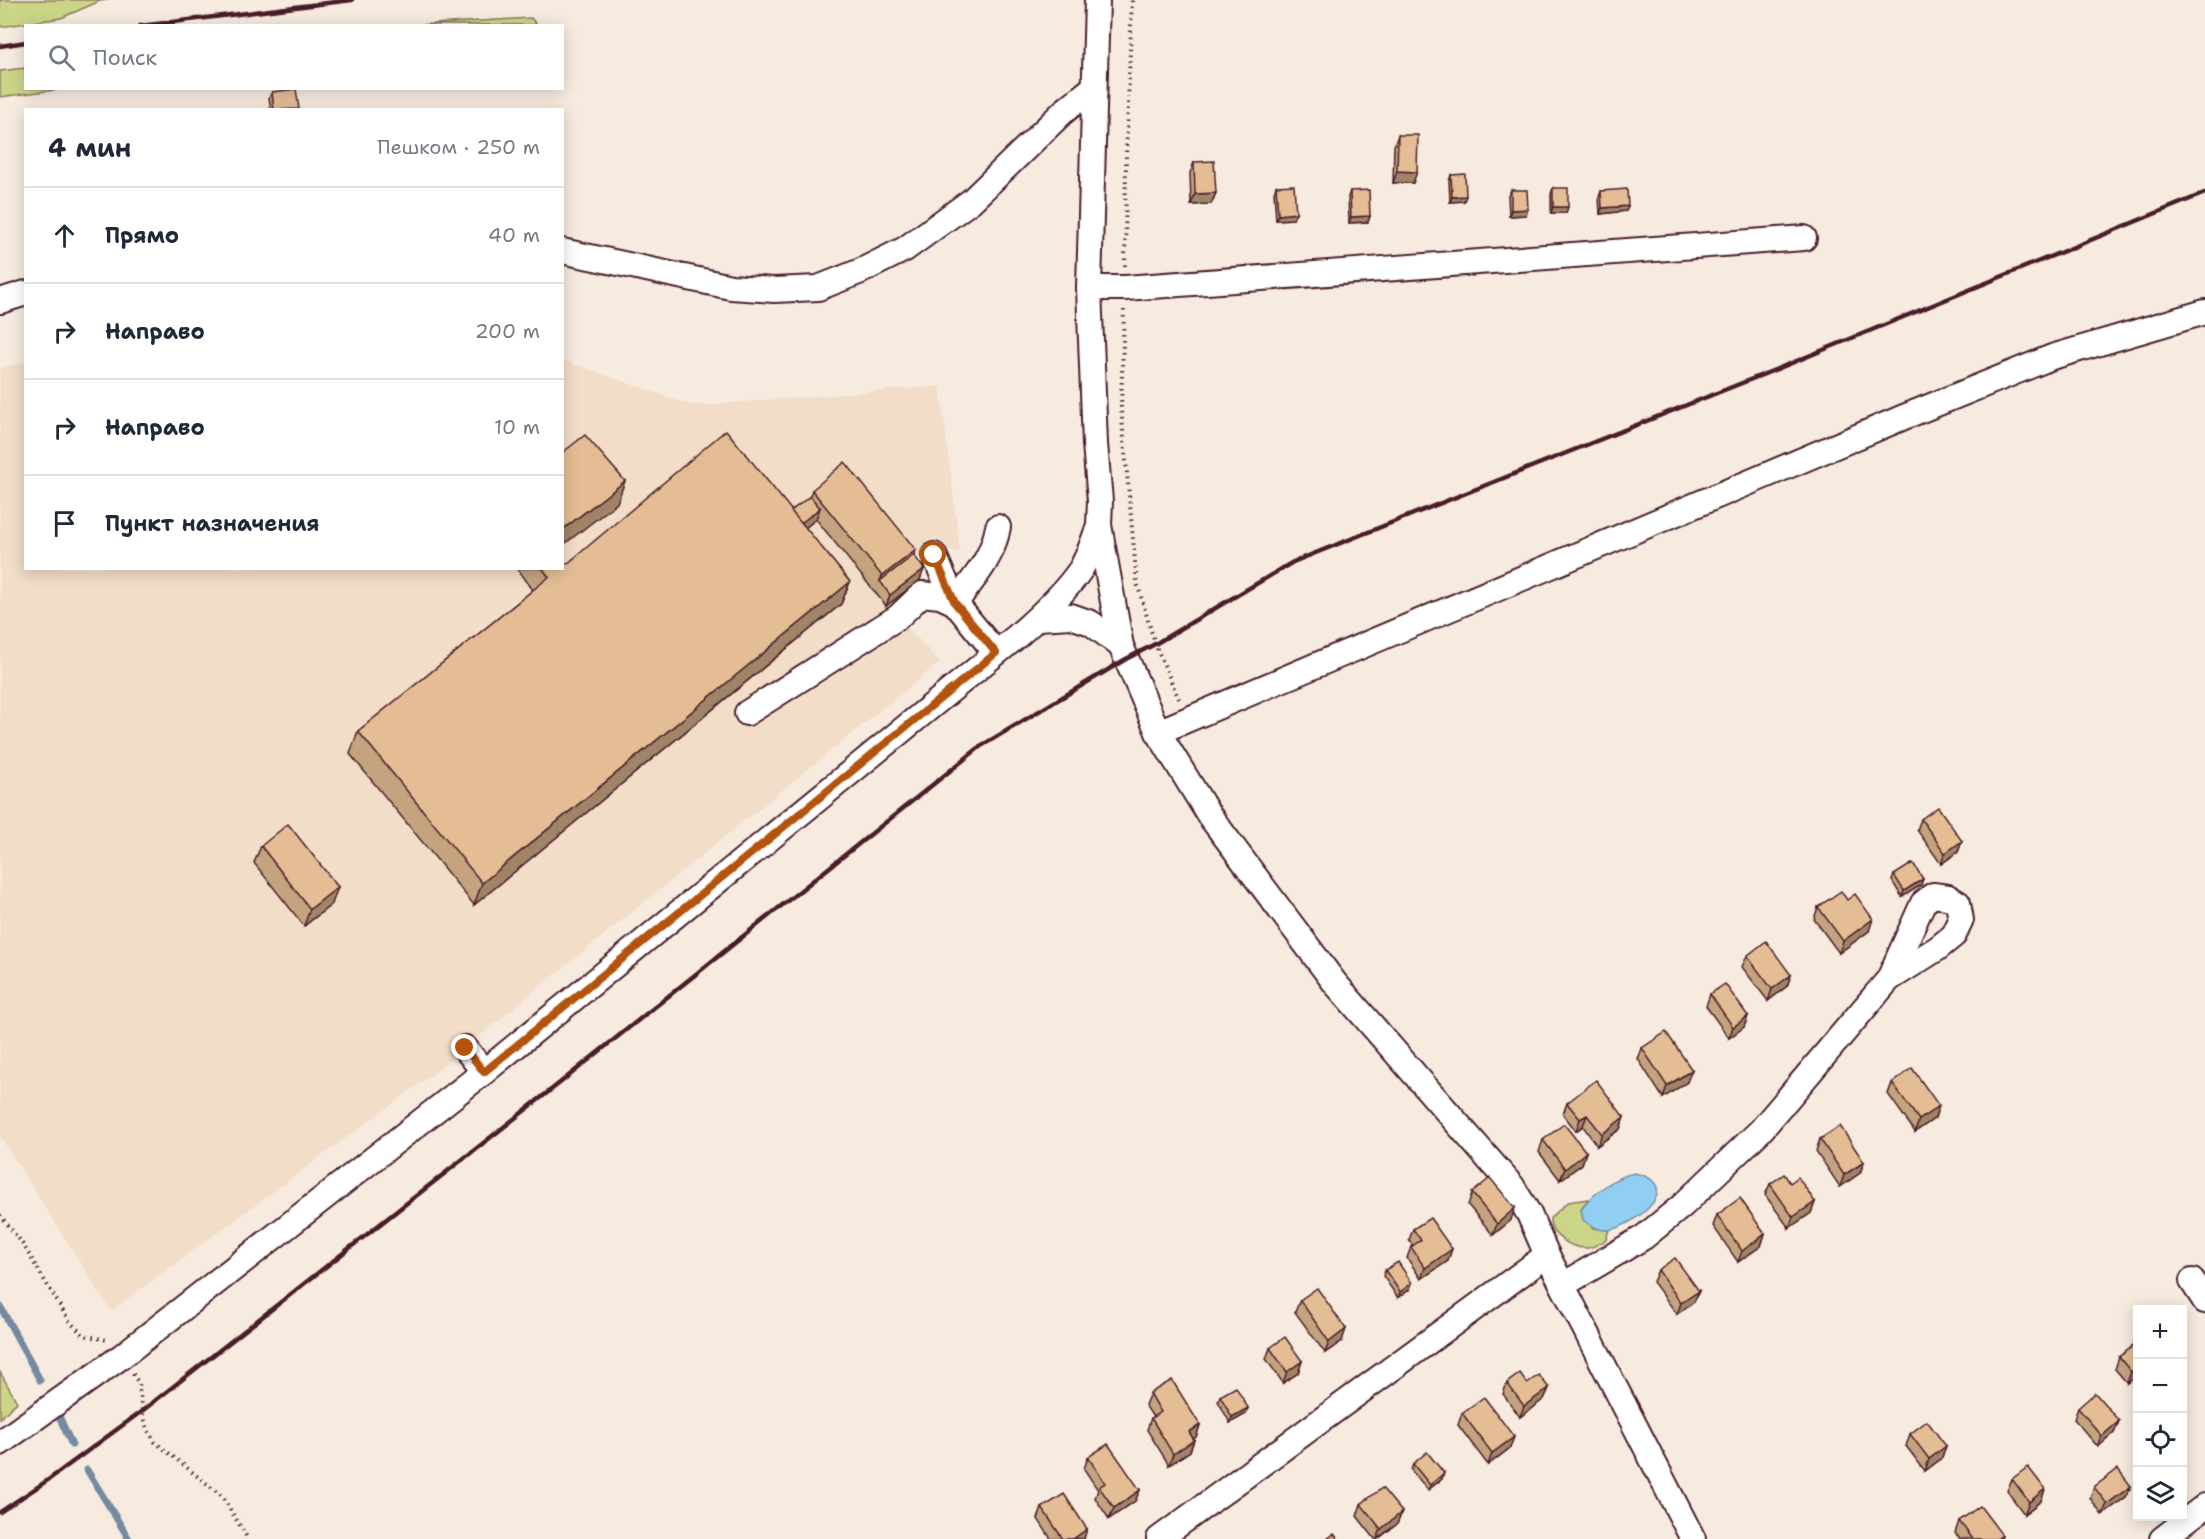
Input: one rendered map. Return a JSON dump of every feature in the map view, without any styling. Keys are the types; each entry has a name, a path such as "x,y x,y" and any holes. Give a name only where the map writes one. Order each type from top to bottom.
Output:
{"street":[{"path":"0,1443 122,1356 484,1072 1038,618 1080,569 1091,548 1098,525 1100,501 1095,444 1089,288 1097,0"},
{"path":"564,250 731,286 774,290 818,288 861,271 905,249 971,201 1063,112 1094,87"},
{"path":"1089,288 1125,288 1804,237"},
{"path":"0,301 24,294"},
{"path":"1158,732 1904,417 2021,370 2064,354 2205,312"},
{"path":"1098,525 1121,646 1158,732 1209,815 1335,982 1512,1186 1529,1214 1547,1255 1693,1539"},
{"path":"955,603 986,562 995,545 998,527"},
{"path":"934,555 955,603 996,653"},
{"path":"747,713 898,617 922,594 940,596 955,603"},
{"path":"1038,618 1071,616 1091,623 1121,646"},
{"path":"1563,1285 1644,1237 1682,1206 1761,1130 1888,979"},
{"path":"465,1048 484,1072"},
{"path":"1159,1539 1547,1255"},
{"path":"2192,1281 2205,1301"},
{"path":"2162,1539 2205,1506"}],"path":[{"path":"1132,0 1120,407 1137,583 1155,644 1188,719"},
{"path":"0,1215 22,1243 69,1321 83,1335 111,1341 122,1356 139,1384 142,1411 147,1429 155,1442 222,1496 248,1539"}],"shaded area":[{"path":"564,360 693,406 940,386 960,551 917,557 909,564 921,580 888,607 940,662 429,1077 111,1311 0,1136 0,368 24,362 24,570 564,570"}],"green space":[{"path":"0,0 108,0 100,1 61,18 0,27"},
{"path":"531,18 536,24 433,24"},
{"path":"24,68 24,90 55,90 0,97 0,71"},
{"path":"1588,1199 1581,1210 1593,1228 1609,1230 1606,1240 1582,1248 1569,1244 1557,1236 1550,1218 1568,1202"},
{"path":"0,1372 17,1402 0,1418"}],"water":[{"path":"1635,1173 1650,1179 1657,1186 1657,1195 1643,1213 1620,1227 1609,1230 1595,1228 1583,1220 1581,1210 1592,1197 1612,1182"}],"building":[{"path":"296,90 299,108 274,108 272,92"},
{"path":"1398,135 1418,135 1417,172 1397,171"},
{"path":"1214,161 1216,193 1195,194 1194,162"},
{"path":"1465,174 1466,196 1452,197 1451,175"},
{"path":"1294,185 1296,213 1278,215 1276,186"},
{"path":"1553,188 1568,188 1568,207 1553,207"},
{"path":"1627,189 1628,206 1602,208 1601,191"},
{"path":"1369,190 1370,216 1351,217 1350,191"},
{"path":"1511,190 1527,190 1528,209 1511,210"},
{"path":"726,430 850,582 482,883 358,731 549,577 544,570 564,570 564,561 567,564"},
{"path":"585,435 625,481 564,528 564,451"},
{"path":"845,462 916,550 882,576 812,490"},
{"path":"810,496 820,508 801,523 791,511"},
{"path":"914,555 924,569 890,595 880,581"},
{"path":"1938,807 1962,841 1945,853 1921,819"},
{"path":"288,824 338,887 310,909 261,846"},
{"path":"1913,863 1923,879 1904,891 1894,875"},
{"path":"1841,891 1847,900 1855,894 1873,919 1843,941 1818,907"},
{"path":"1766,941 1791,975 1772,989 1747,956"},
{"path":"1725,984 1748,1016 1733,1027 1710,994"},
{"path":"1666,1032 1692,1070 1667,1086 1642,1048"},
{"path":"1912,1068 1939,1106 1919,1120 1892,1083"},
{"path":"1596,1080 1624,1117 1602,1134 1587,1115 1580,1119 1567,1103"},
{"path":"1564,1124 1586,1152 1565,1169 1543,1140"},
{"path":"1840,1126 1864,1162 1844,1175 1820,1139"},
{"path":"1784,1174 1790,1183 1798,1177 1815,1202 1793,1217 1770,1184"},
{"path":"1490,1178 1515,1208 1497,1224 1472,1193"},
{"path":"1740,1198 1765,1234 1742,1251 1717,1215"},
{"path":"1430,1218 1452,1249 1425,1268 1411,1247 1421,1240 1413,1229"},
{"path":"1675,1258 1699,1291 1681,1303 1658,1270"},
{"path":"1398,1262 1412,1283 1400,1292 1385,1270"},
{"path":"1317,1288 1346,1329 1329,1342 1300,1300"},
{"path":"1285,1337 1302,1361 1287,1372 1270,1348"},
{"path":"2133,1346 2133,1371 2131,1372 2119,1357"},
{"path":"1520,1373 1527,1383 1539,1375 1549,1388 1524,1406 1507,1383"},
{"path":"1172,1380 1200,1425 1189,1432 1194,1440 1173,1454 1151,1418 1161,1412 1150,1393"},
{"path":"1236,1387 1248,1408 1232,1417 1220,1396"},
{"path":"2095,1393 2119,1421 2102,1436 2078,1408"},
{"path":"1484,1397 1514,1437 1492,1453 1462,1413"},
{"path":"1927,1421 1946,1446 1929,1459 1910,1434"},
{"path":"1108,1444 1140,1490 1114,1508 1099,1487 1105,1483 1088,1457"},
{"path":"1427,1452 1444,1473 1430,1485 1413,1464"},
{"path":"2028,1467 2045,1489 2029,1502 2012,1479"},
{"path":"2118,1469 2131,1486 2107,1504 2094,1487"},
{"path":"1382,1488 1402,1512 1381,1529 1361,1504"},
{"path":"1064,1494 1087,1529 1073,1539 1063,1539 1042,1508"},
{"path":"1980,1506 2002,1535 1997,1539 1973,1539 1959,1521"},
{"path":"1334,1534 1338,1539 1327,1539"}],"waterway":[{"path":"0,1306 40,1380"},
{"path":"58,1414 72,1445"},
{"path":"87,1470 129,1539"}],"railway":[{"path":"156,24 352,0"},
{"path":"0,46 24,42"},
{"path":"0,1512 142,1411 561,1082 981,746 1126,659 1293,562 1777,369 2205,193"}],"route":[{"path":"465,1048 484,1072 996,653 955,603 934,555"}]}
